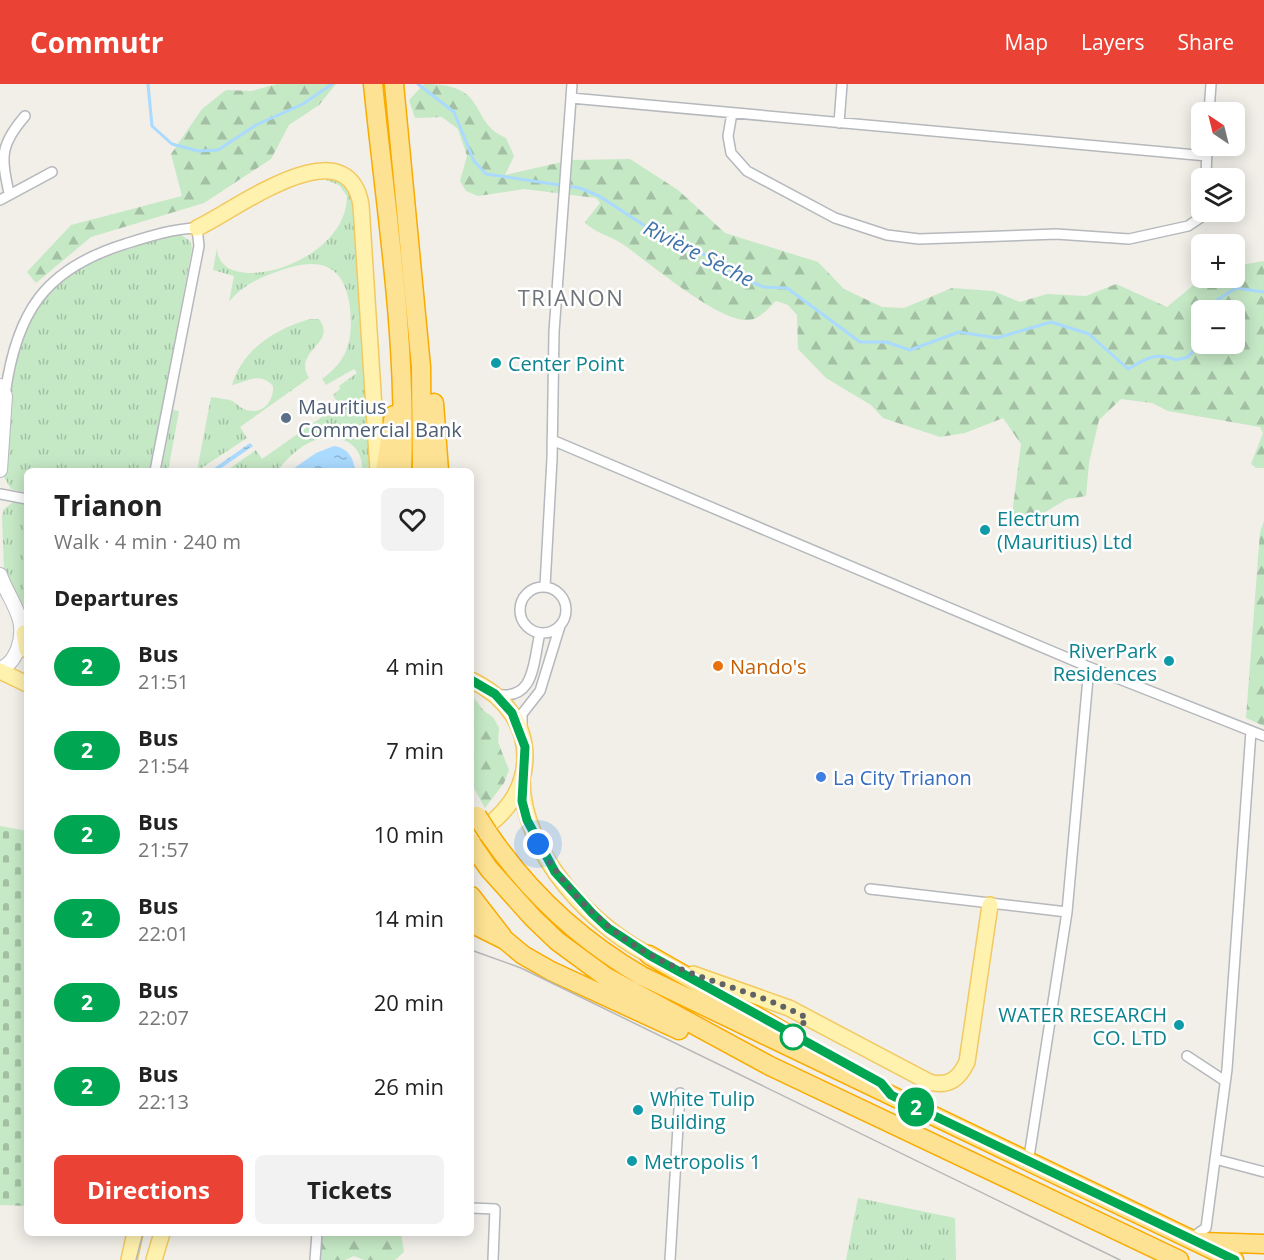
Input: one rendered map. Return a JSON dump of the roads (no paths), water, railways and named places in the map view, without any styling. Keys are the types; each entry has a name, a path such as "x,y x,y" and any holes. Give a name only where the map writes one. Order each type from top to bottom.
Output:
{"highway":[{"path":"395,86 422,389 422,468"},
{"path":"373,88 402,366 402,468"},
{"path":"414,283 431,362 439,468"},
{"path":"385,468 402,366"},
{"path":"474,810 480,834 524,881 547,905 619,962 668,990 1234,1260"},
{"path":"474,847 511,896 579,958 606,977 770,1066 1179,1260"},
{"path":"474,900 505,940 523,955 550,971 722,1050 770,1066"},
{"path":"474,924 505,940"},
{"path":"649,955 881,1083 891,1095"},
{"path":"1196,1240 1264,1244"}],"main road":[{"path":"197,228 285,178 320,172 337,172 351,180 357,188 361,205 378,468"},
{"path":"0,670 24,682"},
{"path":"474,682 495,694 512,713 522,736 525,758 522,801 527,820 555,872 608,928 649,955 686,972 789,1008 929,1082 940,1084 952,1082 962,1074 967,1062 990,904"},
{"path":"480,834 502,815 514,799 522,780"},
{"path":"129,1260 133,1236"},
{"path":"154,1260 161,1236"}],"street":[{"path":"545,586 552,440 554,332 572,84"},
{"path":"839,123 842,84"},
{"path":"1210,102 1211,84"},
{"path":"571,98 839,123 1191,150"},
{"path":"732,113 728,136 731,153 747,171 835,218 887,235 919,239 1056,234 1129,239 1188,226 1194,222"},
{"path":"9,193 4,169 7,136 25,116"},
{"path":"0,200 9,193 52,172"},
{"path":"0,470 2,391 19,331 42,294 57,279 94,255 170,229 197,228 199,246 156,468"},
{"path":"552,440 1089,667 1264,736"},
{"path":"0,494 24,498"},
{"path":"0,575 24,633 12,662 0,670"},
{"path":"522,736 522,714 543,683 560,626 567,611 564,599 557,590 545,586 531,590 520,607 523,621 540,633 560,626"},
{"path":"495,694 507,697 527,686 532,676 540,633"},
{"path":"1029,1157 1067,912 1089,667"},
{"path":"1196,1240 1206,1228 1225,1081 1251,731"},
{"path":"870,889 1067,912"},
{"path":"1187,1056 1225,1081"},
{"path":"670,1260 680,1093"},
{"path":"1215,1159 1264,1172"},
{"path":"474,1208 495,1209 493,1260"},
{"path":"315,1260 317,1236"}],"water":[{"path":"250,443 253,446 221,468 214,468"},
{"path":"334,446 343,449 349,454 354,468 294,468 316,453"}],"waterway":[{"name":"Rivière Sèche","path":"148,84 152,126 172,144 198,151 218,150 256,125 303,104 332,84"},
{"name":"Rivière Sèche","path":"418,84 454,112 474,161 486,174 580,188 599,196 656,233 707,256 727,272 764,287 787,288 860,342 886,342 910,350 959,332 997,338 1051,322 1089,334 1128,369 1157,356 1176,360 1188,357 1191,354"},
{"name":"Rivière Sèche","path":"1217,300 1236,288 1264,292"}],"tram line":[{"path":"474,951 521,968 1120,1260"},
{"path":"136,1260 142,1236"}],"place":[{"name":"Center Point","path":"496,363"},
{"name":"Mauritius Commercial Bank","path":"286,418"},
{"name":"Electrum (Mauritius) Ltd","path":"985,530"},
{"name":"RiverPark Residences","path":"1169,661"},
{"name":"Nando's","path":"718,666"},
{"name":"La City Trianon","path":"821,777"},
{"name":"WATER RESEARCH CO. LTD","path":"1179,1025"},
{"name":"White Tulip Building","path":"638,1110"},
{"name":"Metropolis 1","path":"632,1161"}],"district":[{"name":"TRIANON","path":"571,297"}]}
